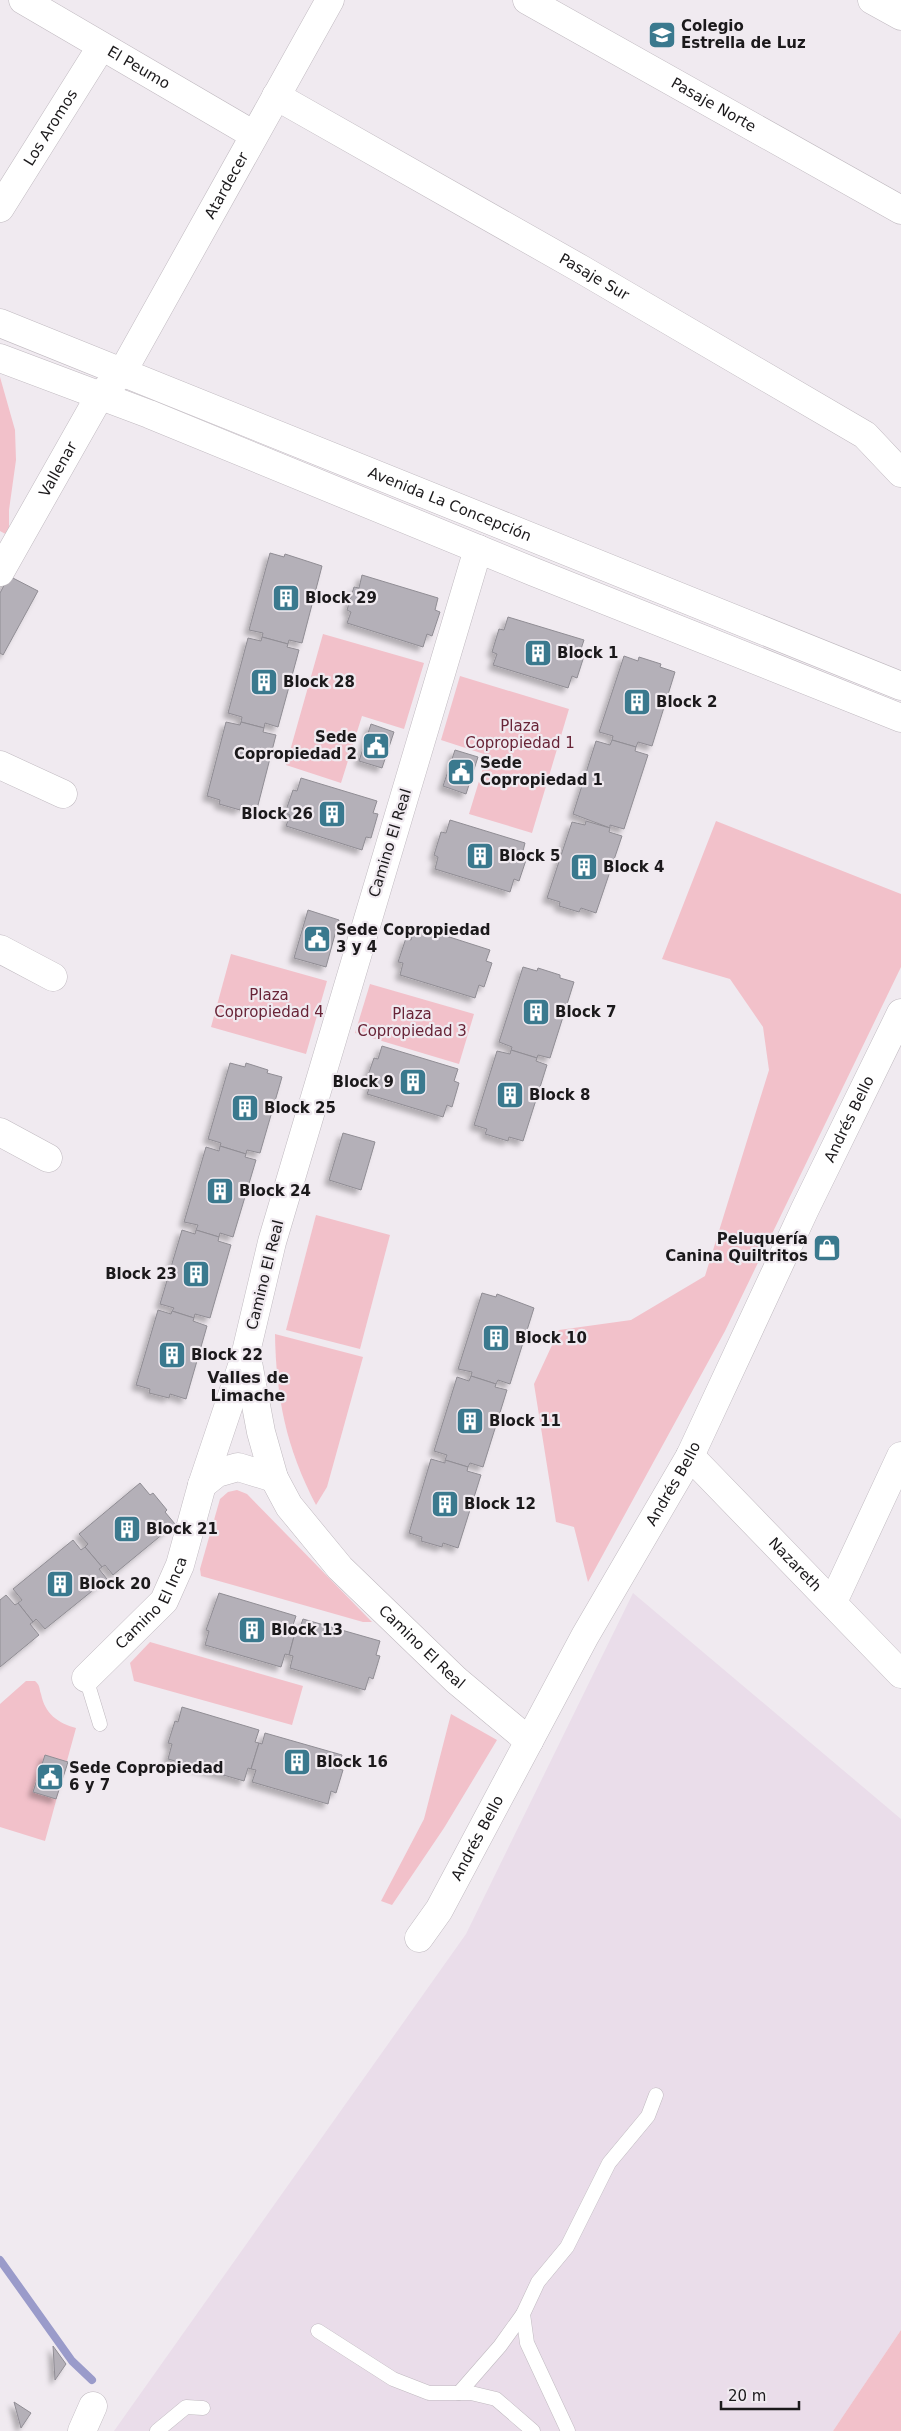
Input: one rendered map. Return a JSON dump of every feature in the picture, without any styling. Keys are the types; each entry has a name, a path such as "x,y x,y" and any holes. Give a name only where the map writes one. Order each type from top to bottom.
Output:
{"street":[{"name":"El Peumo","path":"23,0 254,135"},
{"name":"Atardecer","path":"123,371 330,0"},
{"name":"Pasaje Norte","path":"527,0 901,210"},
{"path":"872,0 901,16"},
{"name":"Los Aromos","path":"0,208 101,47"},
{"name":"Pasaje Sur","path":"276,96 581,269 865,435 901,473"},
{"name":"Avenida La Concepción","path":"0,323 901,686"},
{"name":"Avenida La Concepción","path":"0,358 99,397 150,414 478,549 901,718"},
{"name":"Vallenar","path":"0,572 99,397 123,371"},
{"name":"Camino El Real","path":"478,549 272,1242 246,1352 261,1432 274,1478 289,1506 340,1568 456,1680 529,1741"},
{"path":"0,764 63,794"},
{"path":"0,949 53,977"},
{"name":"Andrés Bello","path":"419,1938 439,1910 585,1636 690,1456 805,1210 901,1013"},
{"path":"0,1132 48,1158"},
{"name":"Camino El Inca","path":"86,1678 164,1601 180,1565 202,1485 246,1352"},
{"name":"Nazareth","path":"690,1456 901,1674"},
{"path":"832,1602 901,1456"},
{"path":"202,1485 217,1473 238,1467 274,1478"},
{"path":"82,2431 93,2406"}],"lane":[{"path":"86,1678 100,1724"},
{"path":"459,2393 500,2346 523,2314 538,2282 566,2248 609,2163 648,2116 656,2095"},
{"path":"523,2314 527,2343 568,2431"},
{"path":"318,2331 393,2379 429,2393 471,2393 496,2399 533,2431"},
{"path":"157,2431 186,2407 203,2408"}],"shaded area":[{"path":"633,1593 901,1819 901,2330 833,2431 114,2431 466,1934"}],"green space":[{"path":"0,377 15,430 16,460 9,510 9,536 0,531"},
{"path":"323,634 424,663 404,729 362,716 341,783 286,765"},
{"name":"Plaza Copropiedad 1","path":"460,676 569,709 532,833 469,814 487,755 441,740"},
{"path":"716,821 901,894 901,967 725,1331 588,1582 574,1527 556,1522 534,1384 559,1330 631,1320 705,1276 769,1070 763,1027 730,979 662,959"},
{"name":"Plaza Copropiedad 4","path":"231,954 327,981 306,1054 211,1027"},
{"name":"Plaza Copropiedad 3","path":"370,984 474,1014 459,1064 355,1033"},
{"path":"316,1215 390,1235 360,1349 286,1330"},
{"path":"275,1334 363,1357 327,1487 316,1505 297,1463 285,1422 278,1379"},
{"path":"237,1490 247,1494 372,1622 363,1622 201,1576 200,1569 220,1499 228,1492"},
{"path":"150,1642 303,1686 292,1725 134,1681 130,1663"},
{"path":"26,1681 35,1681 38,1684 43,1701 53,1717 76,1728 45,1841 0,1827 0,1704"},
{"path":"451,1714 497,1740 444,1828 392,1905 381,1901 424,1819"},
{"path":"901,2330 901,2431 833,2431"}],"building":[{"name":"Block 29","path":"270,553 284,557 285,554 322,566 302,643 289,640 288,644 262,637 263,633 249,630"},
{"path":"362,575 438,598 435,610 440,612 432,636 427,634 423,647 347,623 351,612 347,610 354,587 359,588"},
{"path":"9,576 38,591 3,655 0,653 0,593"},
{"name":"Block 1","path":"508,617 584,640 580,652 585,653 577,678 572,676 568,688 493,665 497,654 492,652 499,629 504,630"},
{"name":"Block 28","path":"262,637 288,644 287,647 299,650 278,727 265,723 264,728 241,722 242,717 228,713 248,638 261,641"},
{"name":"Block 2","path":"624,656 638,661 639,657 661,664 660,667 675,672 652,746 638,742 636,747 612,740 613,736 599,732"},
{"path":"226,722 240,725 241,722 264,728 263,732 276,735 257,809 241,805 240,810 219,804 220,800 207,796"},
{"name":"Sede Copropiedad 2","path":"371,724 394,732 382,768 359,761"},
{"path":"612,740 636,747 635,751 648,755 624,829 610,825 610,828 573,814 596,741 610,745"},
{"name":"Sede Copropiedad 1","path":"455,750 478,757 466,794 443,786"},
{"name":"Block 26","path":"301,778 377,801 373,813 378,814 371,838 366,837 362,850 286,826 290,815 285,813 293,790 297,791"},
{"name":"Block 5","path":"450,820 525,843 522,855 527,857 519,881 514,879 510,892 435,869 438,857 434,855 441,832 446,833"},
{"name":"Block 4","path":"586,821 610,828 609,832 622,836 596,913 581,908 579,912 559,906 560,902 547,898 572,822 585,825"},
{"name":"Sede Copropiedad 3 y 4","path":"308,910 339,920 326,967 294,958"},
{"path":"415,926 490,950 486,961 492,963 484,987 479,985 475,998 400,975 403,963 398,962 406,938 411,940"},
{"name":"Block 7","path":"523,967 537,971 538,968 574,982 550,1058 538,1055 537,1058 511,1050 512,1047 499,1042"},
{"name":"Block 9","path":"382,1046 458,1069 454,1081 459,1083 452,1107 447,1105 443,1117 367,1094 371,1083 366,1081 374,1058 378,1059"},
{"name":"Block 8","path":"511,1050 537,1058 536,1061 547,1065 523,1141 509,1137 508,1141 485,1134 487,1129 474,1125 497,1051 510,1054"},
{"name":"Block 25","path":"230,1063 245,1067 246,1063 268,1070 267,1073 282,1077 260,1153 247,1150 246,1154 220,1146 221,1143 208,1139"},
{"path":"343,1133 375,1142 361,1190 329,1180"},
{"name":"Block 24","path":"220,1146 246,1154 245,1157 256,1160 233,1237 220,1233 219,1237 196,1230 198,1225 184,1222 206,1147 219,1151"},
{"name":"Block 23","path":"182,1230 195,1234 196,1230 219,1237 218,1241 231,1245 210,1318 195,1314 194,1318 172,1311 174,1308 160,1304"},
{"name":"Block 10","path":"482,1293 496,1297 497,1294 534,1308 510,1384 498,1380 496,1384 471,1376 472,1372 458,1369"},
{"name":"Block 22","path":"158,1310 171,1314 172,1311 194,1318 193,1321 207,1326 186,1399 170,1394 169,1398 149,1393 150,1389 136,1385"},
{"name":"Block 11","path":"471,1376 496,1384 495,1387 507,1390 483,1467 470,1463 468,1467 445,1460 447,1455 434,1451 457,1377 469,1381"},
{"name":"Block 12","path":"431,1459 445,1463 445,1460 468,1467 467,1471 481,1475 458,1548 443,1543 442,1547 421,1541 422,1537 409,1533"},
{"name":"Block 21","path":"140,1483 150,1495 153,1493 167,1510 165,1512 175,1524 113,1575 105,1565 102,1567 85,1547 88,1544 79,1534"},
{"name":"Block 20","path":"73,1540 81,1550 85,1547 102,1567 99,1569 107,1579 45,1629 36,1619 33,1622 18,1603 22,1600 13,1589"},
{"name":"Block 13","path":"219,1593 296,1616 292,1628 296,1629 289,1655 285,1654 281,1667 205,1645 209,1631 206,1630"},
{"path":"6,1595 15,1605 18,1603 33,1622 30,1624 39,1635 0,1667 0,1600"},
{"path":"303,1619 380,1641 376,1655 380,1656 373,1679 369,1677 365,1690 290,1668 293,1656 289,1655 296,1629 299,1630"},
{"path":"182,1707 259,1730 255,1742 259,1743 251,1769 248,1768 244,1781 168,1759 172,1744 168,1743 175,1721 178,1722"},
{"name":"Block 16","path":"265,1733 342,1755 338,1769 343,1770 336,1793 331,1791 328,1804 252,1782 256,1770 251,1769 259,1743 262,1744"},
{"name":"Sede Copropiedad 6 y 7","path":"45,1755 68,1762 56,1799 33,1792"},
{"path":"53,2346 66,2364 55,2380"},
{"path":"14,2402 31,2413 21,2428"}],"waterway":[{"path":"0,2260 72,2361 92,2380"}],"place":[{"name":"Colegio Estrella de Luz","path":"662,35"},
{"name":"Block 29","path":"286,598"},
{"name":"Block 1","path":"538,653"},
{"name":"Block 28","path":"264,682"},
{"name":"Block 2","path":"637,702"},
{"name":"Sede Copropiedad 2","path":"376,746"},
{"name":"Sede Copropiedad 1","path":"461,772"},
{"name":"Block 26","path":"332,814"},
{"name":"Block 5","path":"480,856"},
{"name":"Block 4","path":"584,867"},
{"name":"Sede Copropiedad 3 y 4","path":"317,939"},
{"name":"Block 7","path":"536,1012"},
{"name":"Block 9","path":"413,1082"},
{"name":"Block 8","path":"510,1095"},
{"name":"Block 25","path":"245,1108"},
{"name":"Block 24","path":"220,1191"},
{"name":"Peluquería Canina Quiltritos","path":"827,1248"},
{"name":"Block 23","path":"196,1274"},
{"name":"Block 10","path":"496,1338"},
{"name":"Block 22","path":"172,1355"},
{"name":"Block 11","path":"470,1421"},
{"name":"Block 12","path":"445,1504"},
{"name":"Block 21","path":"127,1529"},
{"name":"Block 20","path":"60,1584"},
{"name":"Block 13","path":"252,1630"},
{"name":"Block 16","path":"297,1762"},
{"name":"Sede Copropiedad 6 y 7","path":"50,1777"}],"district":[{"name":"Valles de Limache","path":"248,1386"}]}
